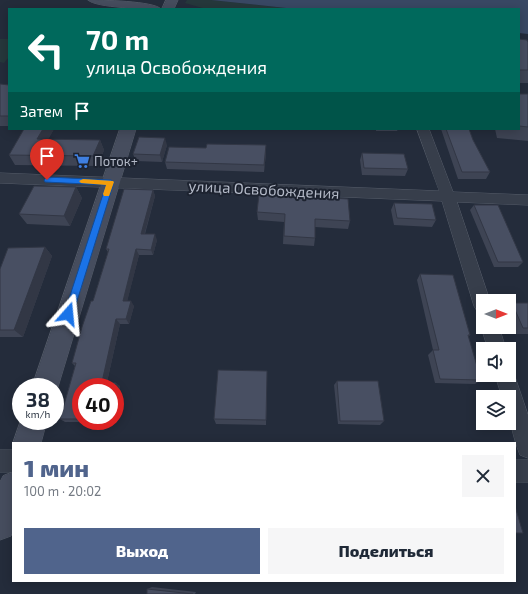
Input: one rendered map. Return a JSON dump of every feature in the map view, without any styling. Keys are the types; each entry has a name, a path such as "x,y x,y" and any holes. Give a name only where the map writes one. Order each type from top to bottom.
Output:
{"street":[{"path":"94,0 148,8"},
{"path":"48,378 128,130"},
{"path":"423,130 448,197 479,294"},
{"name":"улица Освобождения","path":"0,178 528,200"},
{"path":"507,382 528,447"},
{"path":"27,442 31,430"},
{"path":"0,460 12,461"},
{"path":"516,470 528,471"},
{"path":"0,524 12,489"}],"shaded area":[{"path":"187,0 211,0 286,8 202,8 185,3"},
{"path":"0,39 8,39 8,58 4,63 0,62"}],"water":[{"path":"211,0 528,0 528,34 520,33 520,8 286,8"}],"building":[{"path":"520,39 527,40 528,42 528,70 520,70"},
{"path":"0,84 8,85 8,116 0,116"},
{"path":"520,94 528,94 528,127 520,126"},
{"path":"23,130 42,130 37,139 100,140 93,156 9,155"},
{"path":"446,130 469,130 490,172 462,172"},
{"path":"139,137 165,138 160,155 133,154"},
{"path":"207,144 266,145 264,165 165,162 169,147 206,148"},
{"path":"362,153 404,154 408,169 364,168"},
{"path":"34,186 76,187 64,216 19,214"},
{"path":"124,189 153,190 141,234 155,234 151,250 136,249 123,301 131,301 126,319 116,319 103,378 72,378 72,419 64,419 64,405 76,363 72,363 82,327 91,301 93,301 109,249 106,249"},
{"path":"259,194 315,195 315,197 348,199 350,221 315,219 315,238 284,236 285,214 257,212"},
{"path":"394,203 432,204 436,220 397,218"},
{"path":"474,205 498,205 523,262 498,262"},
{"path":"45,247 14,330 0,330 0,269 8,248"},
{"path":"420,274 453,275 470,335 468,335 476,363 476,380 440,379 433,350 439,350"},
{"path":"516,303 528,303 528,328 523,328 516,312"},
{"path":"218,370 267,371 266,420 214,419"},
{"path":"337,381 378,381 384,421 340,421"},
{"path":"516,509 523,533 516,533"},
{"path":"147,589 193,594 147,594"}],"slow traffic":[{"path":"83,181 111,182 107,194"}],"place":[{"name":"Поток+","path":"82,161"}],"route":[{"path":"47,180 111,182 68,314"}]}
